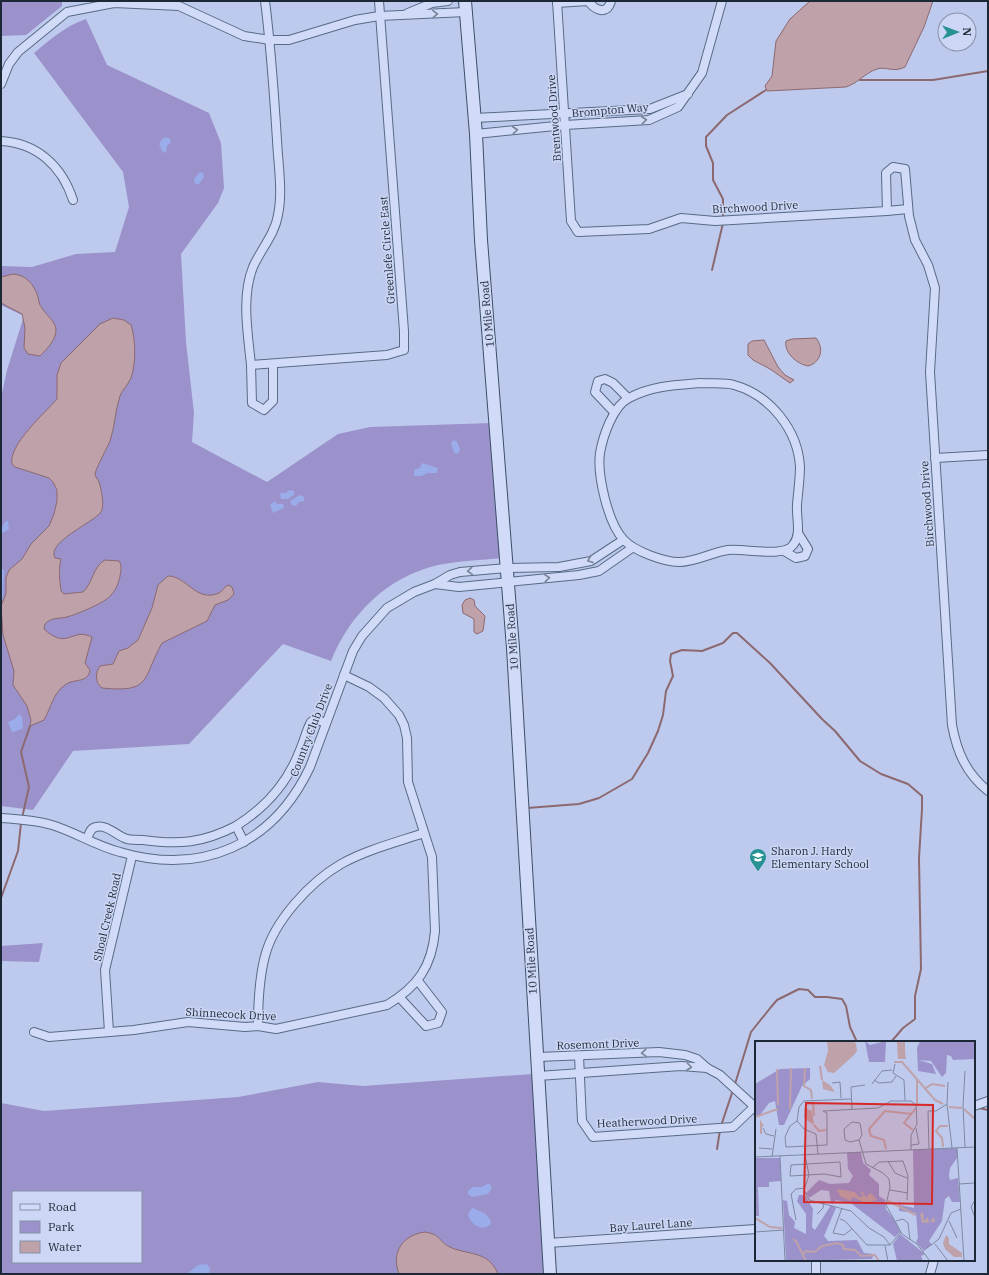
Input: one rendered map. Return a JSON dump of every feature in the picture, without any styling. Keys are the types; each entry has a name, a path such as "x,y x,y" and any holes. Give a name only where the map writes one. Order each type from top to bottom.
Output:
{"main road":[{"name":"10 Mile Road","path":"465,7 476,134 481,240 507,568 538,1057 550,1274"}],"street":[{"path":"264,1 270,40 280,191 279,210 270,236 253,267 247,289 247,324 251,365 252,403 264,410 273,401 273,364"},
{"path":"379,1 380,16"},
{"path":"403,14 432,3 448,1"},
{"path":"557,2 588,1 596,9 602,10 608,7 611,1"},
{"name":"Brompton Way","path":"476,134 565,125 649,120 678,107 689,94 702,73 722,1"},
{"path":"1,84 9,64 18,52 67,12 114,3 136,2 179,6 244,36 270,40 289,40 354,20 465,7"},
{"name":"Brentwood Drive","path":"557,2 571,220 578,232"},
{"name":"Greenlefe Circle East","path":"251,365 387,355 404,350 404,332 380,16"},
{"name":"Brompton Way","path":"474,118 650,109 689,94"},
{"path":"1,141 21,144 41,154 55,166 68,182 73,200"},
{"name":"Birchwood Drive","path":"887,211 886,173 893,167 905,170 908,209 915,240 928,265 935,288 930,372 952,725 955,744 961,760 969,773 988,791"},
{"name":"Birchwood Drive","path":"578,232 649,229 681,218 715,221 908,209"},
{"path":"614,412 595,392 598,381 606,379 614,384 628,398"},
{"path":"784,551 793,546 798,533 796,511 800,466 791,432 780,416 766,401 734,385 700,383 661,386 628,398 614,412 600,453 602,480 611,519 623,540 632,548 655,557 678,562 705,557 728,550 784,551 796,558 805,556 808,549 798,533"},
{"path":"935,458 988,455"},
{"name":"Country Club Drive","path":"1,818 52,825 118,852 156,860 186,860 223,852 244,842 277,818 292,800 310,767 353,651 362,636 379,616 399,601 425,587 435,584 450,575 460,572 507,568 559,567 592,561 623,540"},
{"name":"Country Club Drive","path":"435,584 460,587 579,576 599,571 632,548"},
{"name":"Shinnecock Drive","path":"34,1032 49,1037 109,1032 188,1022 245,1027 258,1026 276,1029 387,1005 400,998 418,981 428,963 434,942 435,931 432,857 408,782 407,738 399,715 384,698 369,687 344,674"},
{"path":"87,839 91,830 96,827 110,829 127,839 164,844 180,843 216,836 236,826 255,813 280,788 294,764 311,722 315,719 326,723"},
{"path":"236,826 244,842"},
{"path":"258,1026 258,999 265,956 279,925 297,901 318,880 342,864 424,833"},
{"name":"Shoal Creek Road","path":"109,1032 105,970 132,856"},
{"path":"400,998 426,1026 438,1023 442,1012 418,981"},
{"path":"659,1052 659,1068"},
{"name":"Rosemont Drive","path":"538,1057 659,1052 686,1055 697,1059 707,1068 720,1075 755,1108"},
{"name":"Heatherwood Drive","path":"580,1056 582,1121 593,1136 733,1127 755,1108"},
{"path":"538,1076 580,1072 659,1068 707,1068"},
{"path":"975,1106 988,1101"},
{"name":"Bay Laurel Lane","path":"548,1243 755,1229"},
{"path":"816,1261 816,1274"},
{"path":"930,1274 934,1261"}],"green space":[{"path":"1,1 62,1 62,6 26,35 1,36"},
{"path":"86,19 107,65 209,113 221,143 224,188 218,203 181,254 186,342 194,413 192,442 267,482 338,434 370,427 492,423 502,558 438,565 402,578 372,600 360,613 339,644 331,661 283,644 189,744 73,751 33,810 1,806 1,398 7,370 24,316 1,305 1,266 32,267 76,254 115,252 129,207 123,172 34,53 65,29"},
{"path":"43,943 39,962 1,961 1,946"},
{"path":"533,1074 545,1274 1,1274 1,1103 44,1111 238,1097 318,1082 363,1086"}],"sand":[{"path":"166,137 170,139 171,142 167,146 166,153 162,151 159,144 162,139"},
{"path":"200,172 203,173 204,177 199,184 195,184 194,179"},
{"path":"454,440 457,442 460,449 458,454 454,453 451,443"},
{"path":"422,463 438,468 437,473 414,476 414,470 420,468"},
{"path":"289,490 294,491 294,495 288,499 281,499 280,493 286,493"},
{"path":"300,495 304,497 304,501 299,502 296,506 292,505 290,501"},
{"path":"275,501 277,504 283,504 284,508 273,513 270,505"},
{"path":"6,521 8,521 9,529 1,534 1,528"},
{"path":"2,568 4,571 3,596 1,603"},
{"path":"19,714 22,717 23,727 22,729 12,732 8,722 15,719"},
{"path":"490,1184 492,1188 488,1194 472,1197 468,1194 468,1191 473,1187 482,1187"},
{"path":"473,1208 486,1214 491,1221 490,1225 483,1228 477,1226 471,1221 468,1215 470,1210"},
{"path":"207,1264 210,1269 209,1274 187,1274 198,1265"}],"water":[{"path":"810,1 933,1 924,27 905,67 901,69 877,69 846,87 767,91 765,86 772,76 776,41 790,19"},
{"path":"13,274 26,278 32,284 40,306 53,321 56,327 56,334 53,341 40,356 28,354 24,348 25,328 22,314 1,303 1,277"},
{"path":"113,318 124,320 131,325 135,345 135,358 131,378 120,396 110,441 95,474 102,493 102,509 96,516 63,539 54,552 55,558 61,559 61,591 64,594 83,592 89,584 95,570 105,560 119,561 121,564 120,578 113,593 108,598 90,608 67,617 52,619 45,624 44,629 59,638 64,639 79,635 92,637 85,663 90,670 89,674 83,679 68,683 61,688 55,696 44,720 30,726 31,720 27,706 13,685 14,671 3,635 1,606 6,594 6,578 9,570 22,559 31,544 49,526 57,501 57,490 49,478 15,467 12,464 12,456 21,439 28,430 57,399 57,375 61,363 100,324"},
{"path":"816,338 819,342 821,351 820,355 816,362 808,366 800,363 792,357 787,350 786,341 792,339"},
{"path":"764,340 778,367 785,375 794,380 790,383 770,369 753,360 748,355 748,344 752,341"},
{"path":"168,576 181,580 204,595 219,593 228,585 232,587 234,594 228,600 215,605 207,621 162,643 143,681 138,685 130,688 118,689 102,688 97,681 98,669 100,666 113,664 119,651 128,648 138,640 152,608 158,585"},
{"path":"470,598 474,600 475,606 485,616 483,631 477,634 474,632 474,619 463,613 462,605 465,600"},
{"path":"425,1232 437,1236 448,1246 483,1257 494,1266 498,1274 399,1274 396,1259 400,1246 410,1237"}],"waterway":[{"path":"860,80 933,80 988,71"},
{"path":"723,218 723,199 713,180 713,163 706,146 706,137 727,115 766,90"},
{"path":"712,270 723,223"},
{"path":"527,808 579,804 599,798 632,779 648,753 658,731 663,715 666,691 673,676 670,661 671,654 682,650 702,651 723,643 733,633 737,633 770,663 835,731 860,761 881,774 908,784 922,796 919,858 921,969 915,996 915,1019 903,1028 892,1041"},
{"path":"22,818 29,787 21,752 30,726"},
{"path":"1,898 18,851 21,823"},
{"path":"735,1084 751,1032 777,1000 799,989 808,990 815,997 842,999 846,1006 850,1027 857,1041"},
{"path":"721,1126 733,1090"},
{"path":"979,1108 988,1110"},
{"path":"717,1149 720,1130"}],"place":[{"name":"Sharon J. Hardy Elementary School","path":"758,872"}]}
